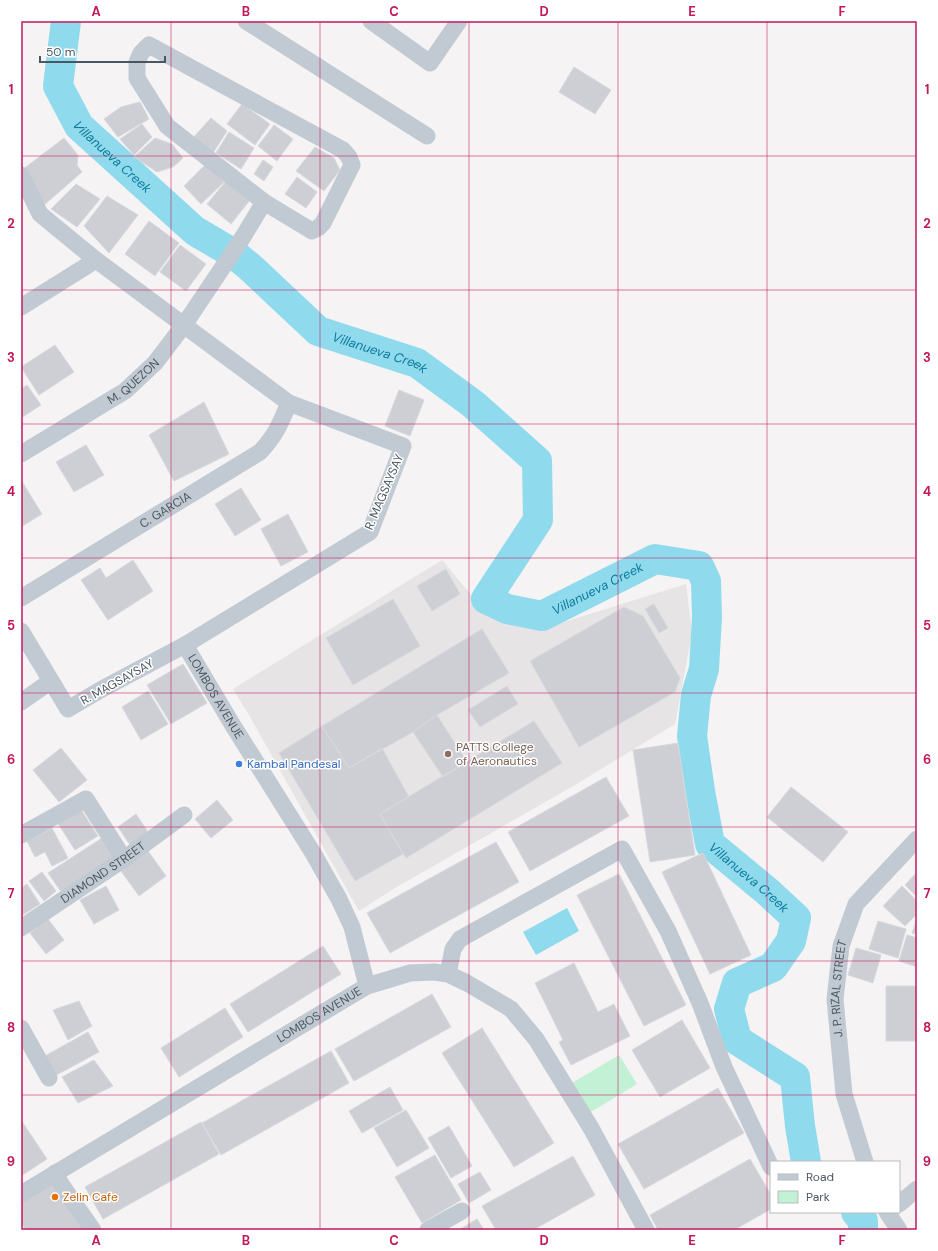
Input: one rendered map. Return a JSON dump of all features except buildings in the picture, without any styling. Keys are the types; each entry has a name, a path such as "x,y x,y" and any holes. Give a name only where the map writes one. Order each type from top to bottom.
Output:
{"street":[{"path":"246,21 427,136"},
{"path":"371,21 430,63 459,21"},
{"path":"149,45 343,150 349,157 352,165 324,223 318,228 312,231 264,202 167,126 137,78 137,62 141,53 149,45"},
{"name":"R. MAGSAYSAY","path":"21,175 40,214 96,260 289,403 403,446 370,532 185,645 68,709 21,631"},
{"name":"M. QUEZON","path":"21,454 125,391 155,363 184,325 216,278 264,202"},
{"path":"21,307 96,260"},
{"name":"C. GARCIA","path":"21,598 260,452 277,432 289,403"},
{"name":"LOMBOS AVENUE","path":"21,1194 367,986 352,927 339,899 185,645"},
{"path":"21,702 51,681"},
{"path":"21,835 86,799 124,859"},
{"name":"DIAMOND STREET","path":"21,928 124,859 184,816"},
{"name":"J. P. RIZAL STREET","path":"865,1161 844,1094 835,999 841,946 856,904 917,840"},
{"path":"448,974 453,949 460,940 622,849 668,931 700,1003 724,1067 770,1164"},
{"path":"367,986 410,973 434,972 448,974 468,983 511,1009 536,1039 598,1140 646,1230"},
{"path":"21,1028 49,1078"},
{"path":"55,1173 93,1230"},
{"path":"900,1203 917,1189"},
{"path":"428,1230 462,1211"},
{"path":"892,1213 899,1230"}],"shaded area":[{"name":"PATTS College of Aeronautics","path":"442,560 488,615 508,622 545,628 686,584 692,633 675,724 575,785 395,888 359,911 233,689"}],"green space":[{"path":"619,1055 637,1084 586,1115 567,1086"}],"water":[{"path":"567,908 579,931 536,955 523,932"}],"waterway":[{"name":"Villanueva Creek","path":"66,21 58,86 79,126 195,231 234,254 251,268 318,331 417,363 473,404 537,461 538,520 486,599 507,609 542,616 655,559 699,566 706,581 707,617 704,669 696,695 692,736 710,844 768,892 796,918 791,941 773,967 737,983 729,1009 737,1040 795,1077 800,1126 806,1161"},
{"name":"Villanueva Creek","path":"857,1213 863,1221 863,1230"}],"place":[{"name":"PATTS College of Aeronautics","path":"448,754"},
{"name":"Kambal Pandesal","path":"239,764"},
{"name":"Zelin Cafe","path":"55,1197"}]}
